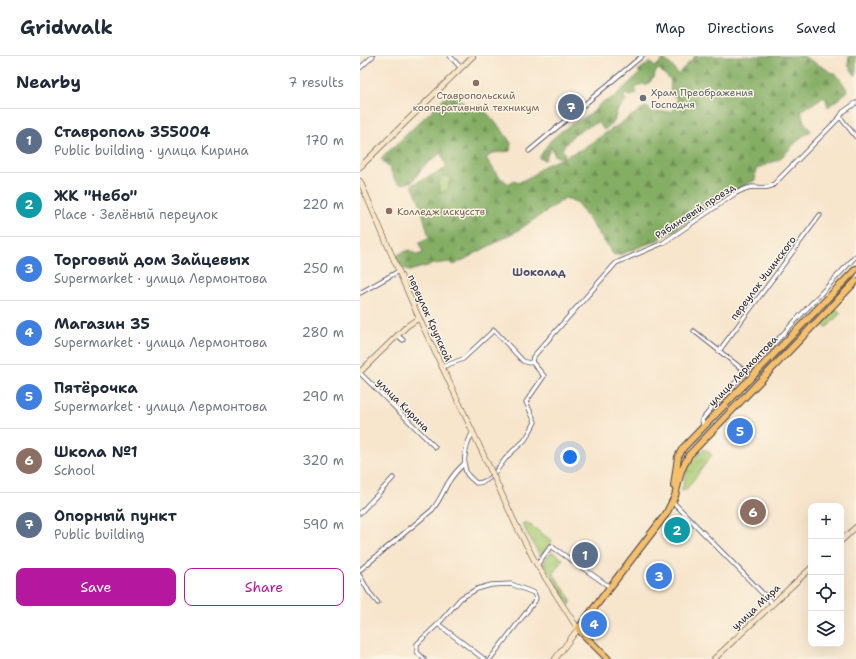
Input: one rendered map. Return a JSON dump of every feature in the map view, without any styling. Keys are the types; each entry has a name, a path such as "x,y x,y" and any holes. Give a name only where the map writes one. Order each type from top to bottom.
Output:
{"main road":[{"name":"улица Лермонтова","path":"673,502 678,457 683,448 856,269"},
{"name":"улица Лермонтова","path":"578,629 663,518 673,502 681,471 689,455 856,281"},
{"path":"683,448 680,454 681,456 684,457 689,455"},
{"path":"578,629 608,659"}],"street":[{"path":"360,68 374,56"},
{"path":"450,56 461,68"},
{"path":"360,167 473,56"},
{"path":"529,151 642,56"},
{"name":"Рябиновый проезд","path":"532,362 536,353 616,263 663,243 736,192 746,188 768,188 772,186 840,117 843,112 856,103"},
{"path":"840,117 856,137"},
{"name":"переулок Крупской","path":"360,181 419,318 516,525 537,565"},
{"name":"переулок Ушинского","path":"719,350 820,215"},
{"path":"703,427 702,420 705,415 856,256"},
{"path":"360,293 399,271"},
{"path":"360,373 407,326 419,318"},
{"path":"442,367 463,360 494,330 523,361 529,363 532,362 544,376 526,402 535,422 525,440 508,456 487,481 482,483 476,483 466,473 465,463 469,439 473,432"},
{"path":"694,331 746,372"},
{"path":"398,335 403,340"},
{"name":"улица Кирина","path":"360,373 435,447"},
{"path":"360,570 432,510 437,504 451,478 465,463"},
{"path":"360,513 393,478"},
{"path":"673,502 773,604"},
{"path":"843,539 856,527"},
{"path":"578,629 537,565 552,546 610,587"},
{"name":"улица Мира","path":"714,659 808,571"},
{"path":"360,576 369,592 378,603"},
{"path":"424,659 417,652 417,644 462,598 477,589 490,585 511,584 534,593 536,598 535,601 490,659"},
{"path":"438,624 484,659"},
{"name":"улица Лермонтова","path":"555,659 578,629"}],"green space":[{"path":"695,56 803,56 838,76 848,91 828,107 825,96 801,111 804,122 811,131 800,138 780,159 756,169 755,180 709,206 660,239 622,254 614,255 577,203 566,198 517,231 454,265 450,262 434,264 409,271 401,266 396,256 409,250 417,255 423,253 419,243 429,237 419,200 412,185 447,168 441,153 422,168 412,182 401,184 395,180 390,169 381,159 451,92 472,110 480,105 502,130 511,143 510,151 493,153 486,158 498,176 509,184 514,180 518,183 533,175 542,167 582,149 645,107 653,113 674,111 677,97 670,95 671,81 659,69 655,73 654,78 645,86 643,83 635,89 637,93 631,96 626,94 624,96 626,101 617,111 614,122 604,130 598,122 580,131 571,138 562,149 565,154 564,156 556,156 551,147 545,160 539,158 550,141 564,129 592,113 600,104 614,97 640,73 638,71 650,62 655,67 664,59 678,74"},
{"path":"849,56 856,56 856,75 848,65"},
{"path":"443,176 450,177 448,189 441,193 438,184"},
{"path":"856,274 856,276 683,455 683,454"},
{"path":"836,309 841,313 826,328 822,324"},
{"path":"704,449 712,455 685,491 683,490 681,492 688,466"},
{"path":"526,522 552,541 540,556 522,524"},
{"path":"552,552 563,559 553,573 571,600 570,605 544,564 546,558"}],"place":[{"name":"Ставропольский кооперативный техникум","path":"476,83"},
{"name":"Храм Преображения Господня","path":"643,98"},
{"name":"Опорный пункт","path":"571,107"},
{"name":"Колледж искусств","path":"389,211"},
{"name":"Пятёрочка","path":"740,431"},
{"name":"Школа №1","path":"753,512"},
{"name":"ЖК \"Небо\"","path":"677,530"},
{"name":"Ставрополь 355004","path":"585,555"},
{"name":"Торговый дом Зайцевых","path":"659,576"},
{"name":"Магазин 35","path":"594,624"}],"district":[{"name":"Шоколад","path":"539,272"}]}
